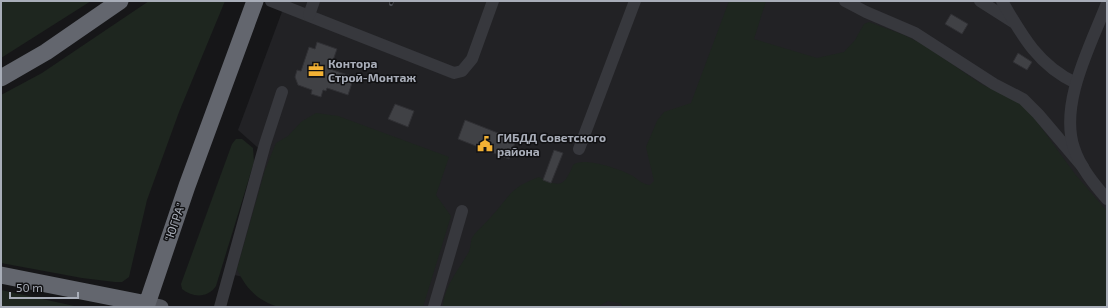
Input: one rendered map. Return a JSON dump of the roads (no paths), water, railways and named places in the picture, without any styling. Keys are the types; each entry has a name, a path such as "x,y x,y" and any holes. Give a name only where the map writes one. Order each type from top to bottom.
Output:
{"highway":[{"path":"1,78 46,52 120,1"},
{"name":"\"ЮГРА\"","path":"1,275 154,306 187,186 255,1"}],"street":[{"path":"271,1 454,73 462,71 472,59 493,1"},
{"path":"309,15 314,1"},
{"path":"579,149 635,1"},
{"path":"845,1 866,12 915,33 994,84 1023,99 1038,114 1107,199"},
{"path":"980,1 1014,22"},
{"path":"1002,1 1026,43 1056,73 1076,83"},
{"path":"1082,167 1074,148 1070,130 1071,109 1076,83 1107,3"},
{"path":"220,307 265,144 282,92"},
{"path":"434,307 462,211"}],"place":[{"name":"Контора Строй-Монтаж","path":"316,70"},
{"name":"ГИБДД Советского района","path":"485,144"}]}
